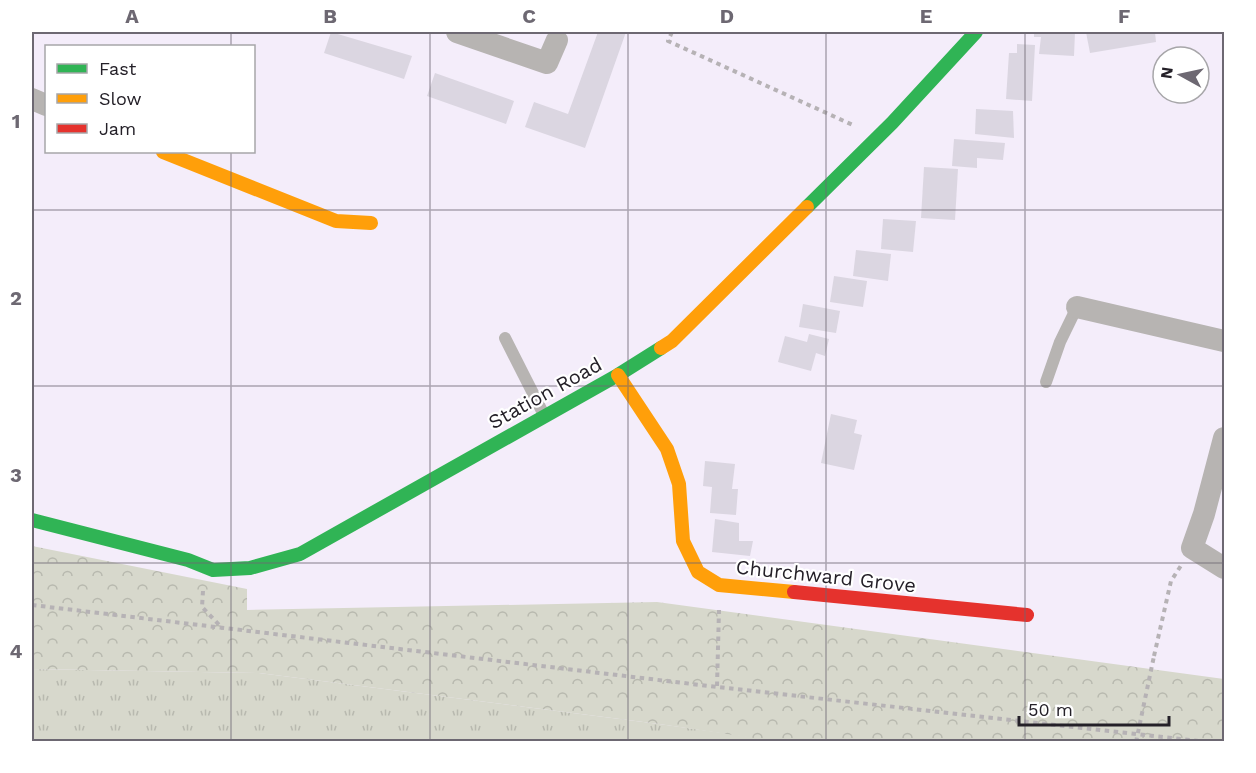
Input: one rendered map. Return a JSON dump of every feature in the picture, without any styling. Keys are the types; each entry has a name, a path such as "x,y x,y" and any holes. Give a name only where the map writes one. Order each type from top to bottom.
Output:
{"street":[{"path":"457,32 547,63 556,40"},
{"name":"Station Road","path":"32,520 188,560 213,570 250,568 300,554 618,375 672,341 878,136 976,32"},
{"path":"166,153 336,221 371,223"},
{"path":"1077,307 1224,341"},
{"name":"Churchward Grove","path":"618,375 667,449 680,484 683,541 698,572 719,585 1027,615"},
{"path":"1224,438 1204,514 1192,548 1224,568"}],"lane":[{"path":"1046,382 1060,342 1077,307"},
{"path":"505,338 544,416"}],"path":[{"path":"672,32 668,41 878,136"},
{"path":"1136,741 1172,581 1192,548"},
{"path":"32,605 717,687 1209,741"},
{"path":"717,687 718,629"}],"green space":[{"path":"32,546 247,589 247,610 657,602 1224,679 1224,741 780,742 659,724 259,673 32,669"},
{"path":"32,669 259,673 780,741 32,742"}],"building":[{"path":"331,32 412,56 404,79 324,53"},
{"path":"598,32 626,32 585,148 525,127 534,102 568,114"},
{"path":"1034,32 1075,32 1074,56 1039,54 1041,37 1034,37"},
{"path":"1086,32 1155,32 1156,42 1090,53"},
{"path":"1017,44 1035,45 1032,101 1006,99 1009,53 1017,53"},
{"path":"435,73 514,101 506,124 427,96"},
{"path":"976,109 1013,111 1014,138 975,134"},
{"path":"954,139 1005,143 1003,160 977,158 977,168 952,166"},
{"path":"924,167 958,169 955,220 921,218"},
{"path":"883,219 916,221 913,252 881,249"},
{"path":"856,250 891,254 888,281 853,276"},
{"path":"834,276 867,281 863,307 830,302"},
{"path":"803,304 840,311 836,333 799,327"},
{"path":"809,334 829,339 825,356 816,353 811,371 778,362 785,336 807,342"},
{"path":"831,414 857,420 854,433 862,435 854,470 821,463"},
{"path":"705,461 735,464 732,489 738,489 736,515 710,513 712,487 703,486"},
{"path":"715,519 739,523 739,541 753,541 750,556 712,552"}],"traffic: fast":[{"path":"807,207 892,123 976,32"},
{"path":"32,520 188,560 213,570 250,568 300,554 618,375 661,348"}],"traffic: slow":[{"path":"166,153 336,221 371,223"},
{"path":"661,348 672,341 807,207"},
{"path":"618,375 667,449 679,484 683,541 698,572 719,585 794,592"}],"traffic: jam":[{"path":"794,592 1027,615"}]}
